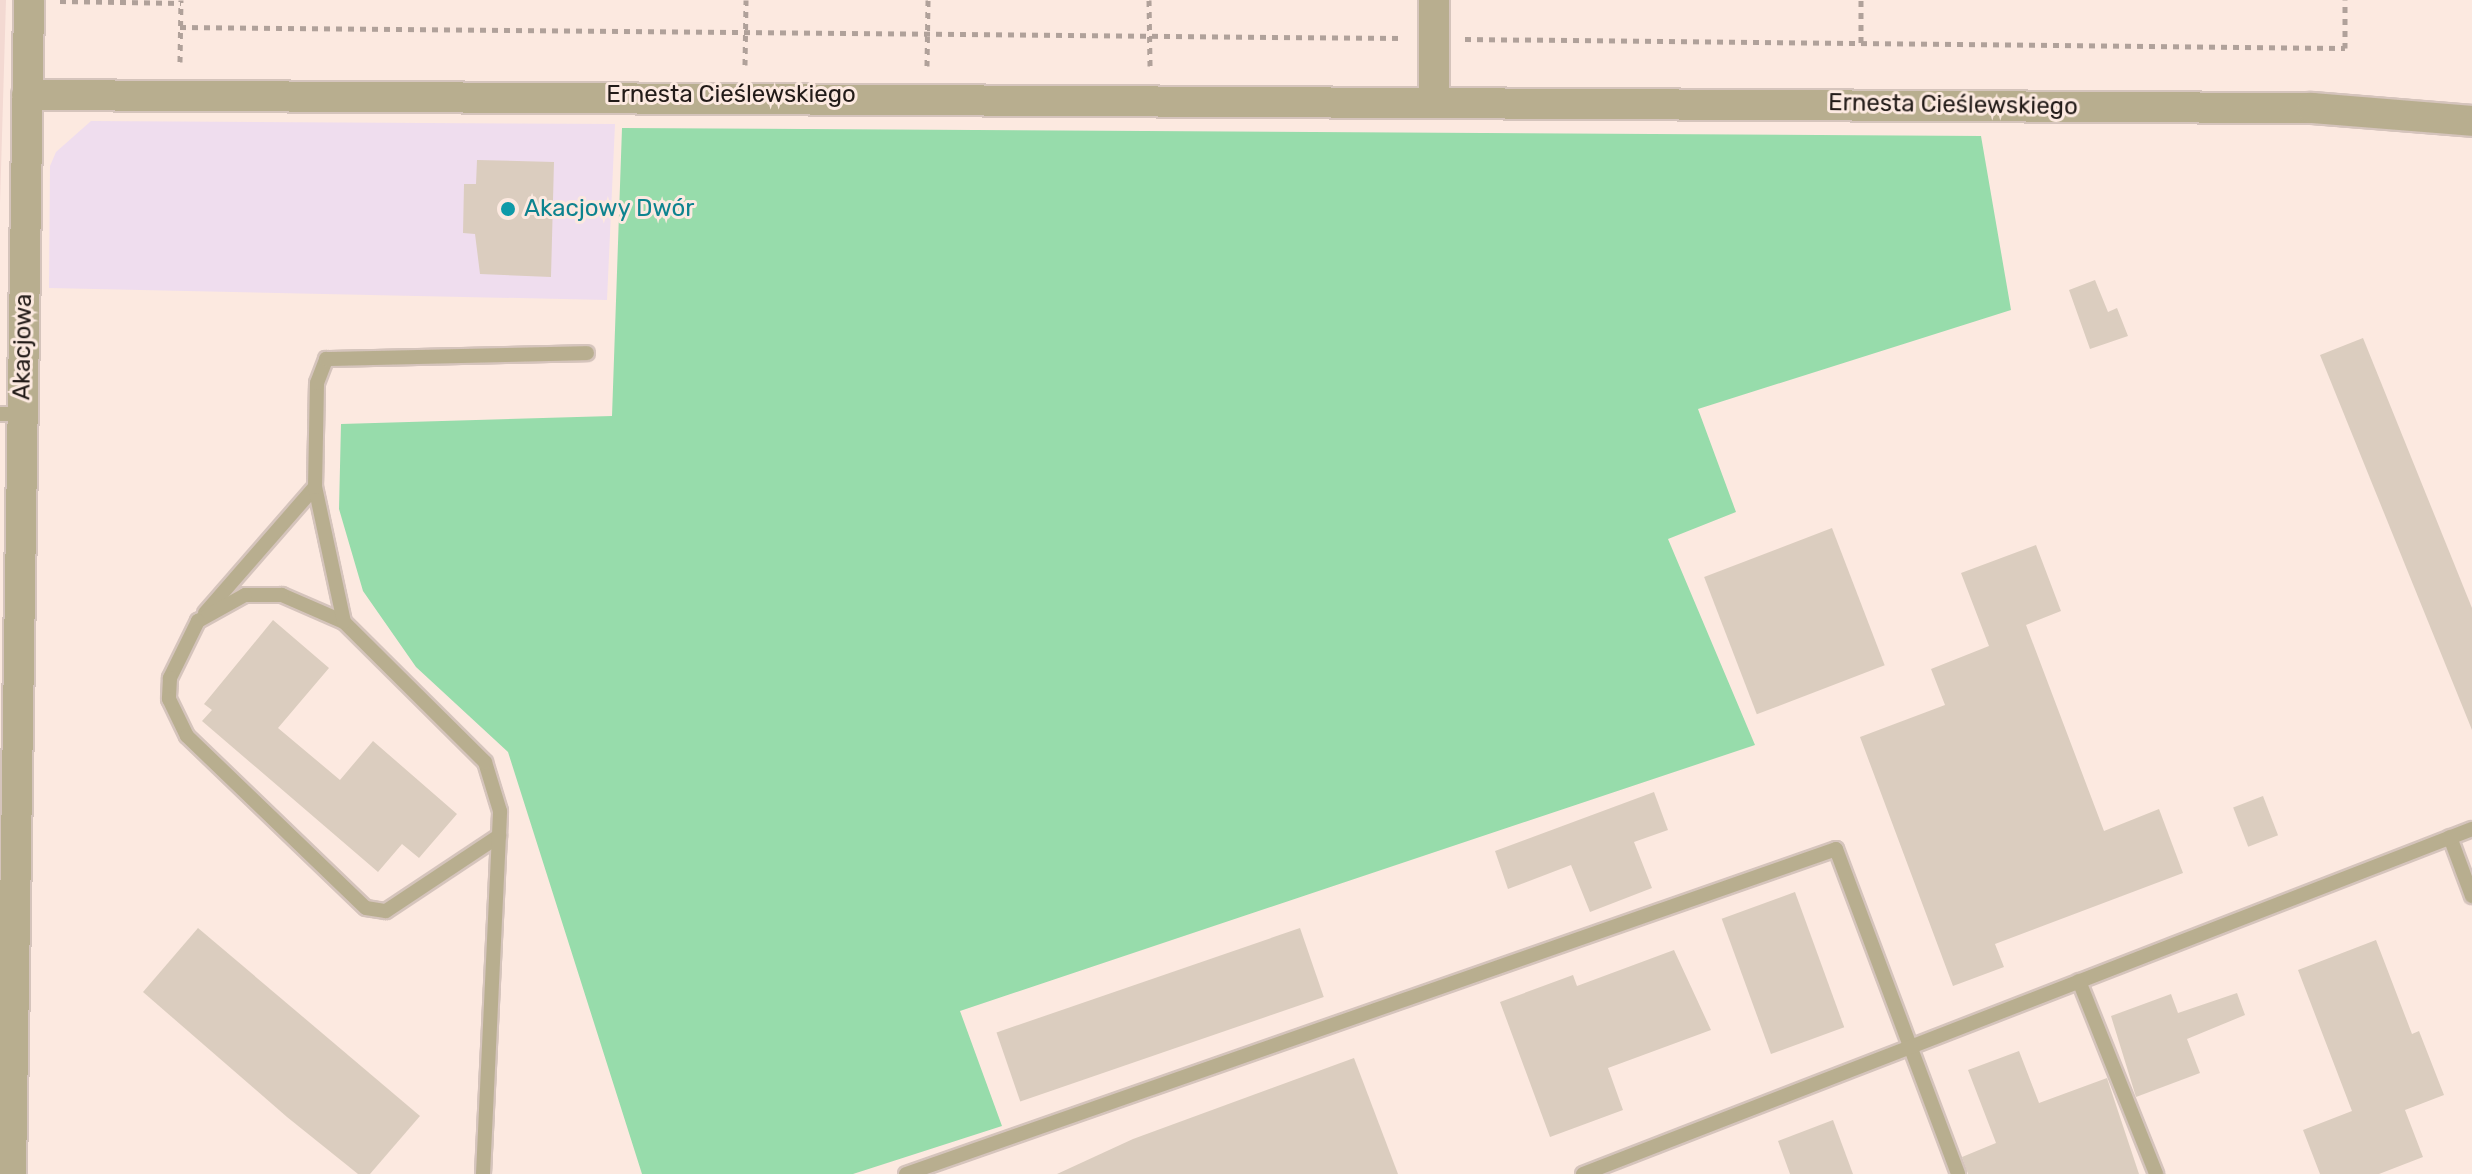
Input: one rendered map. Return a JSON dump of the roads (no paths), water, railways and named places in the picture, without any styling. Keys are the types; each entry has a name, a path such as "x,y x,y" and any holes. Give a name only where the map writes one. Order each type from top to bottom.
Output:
{"street":[{"name":"Akacjowa","path":"9,1155 6,800 10,467 29,0"},
{"path":"1434,0 1434,100"},
{"name":"Ernesta Cieślewskiego","path":"27,95 1434,100 2312,108 2472,121"}],"lane":[{"path":"344,622 315,487 317,383 326,359 587,353"},
{"path":"315,487 198,621 170,678 169,699 187,736 366,908 386,911 499,836"},
{"path":"198,621 245,595 282,595 344,622 485,762 500,811 483,1174"},
{"path":"1583,1174 1604,1170 1910,1047 2472,829"},
{"path":"2450,837 2472,896"},
{"path":"906,1174 1836,849 1958,1174"},
{"path":"2079,981 2156,1174"}],"place":[{"name":"Akacjowy Dwór","path":"508,209"}]}
